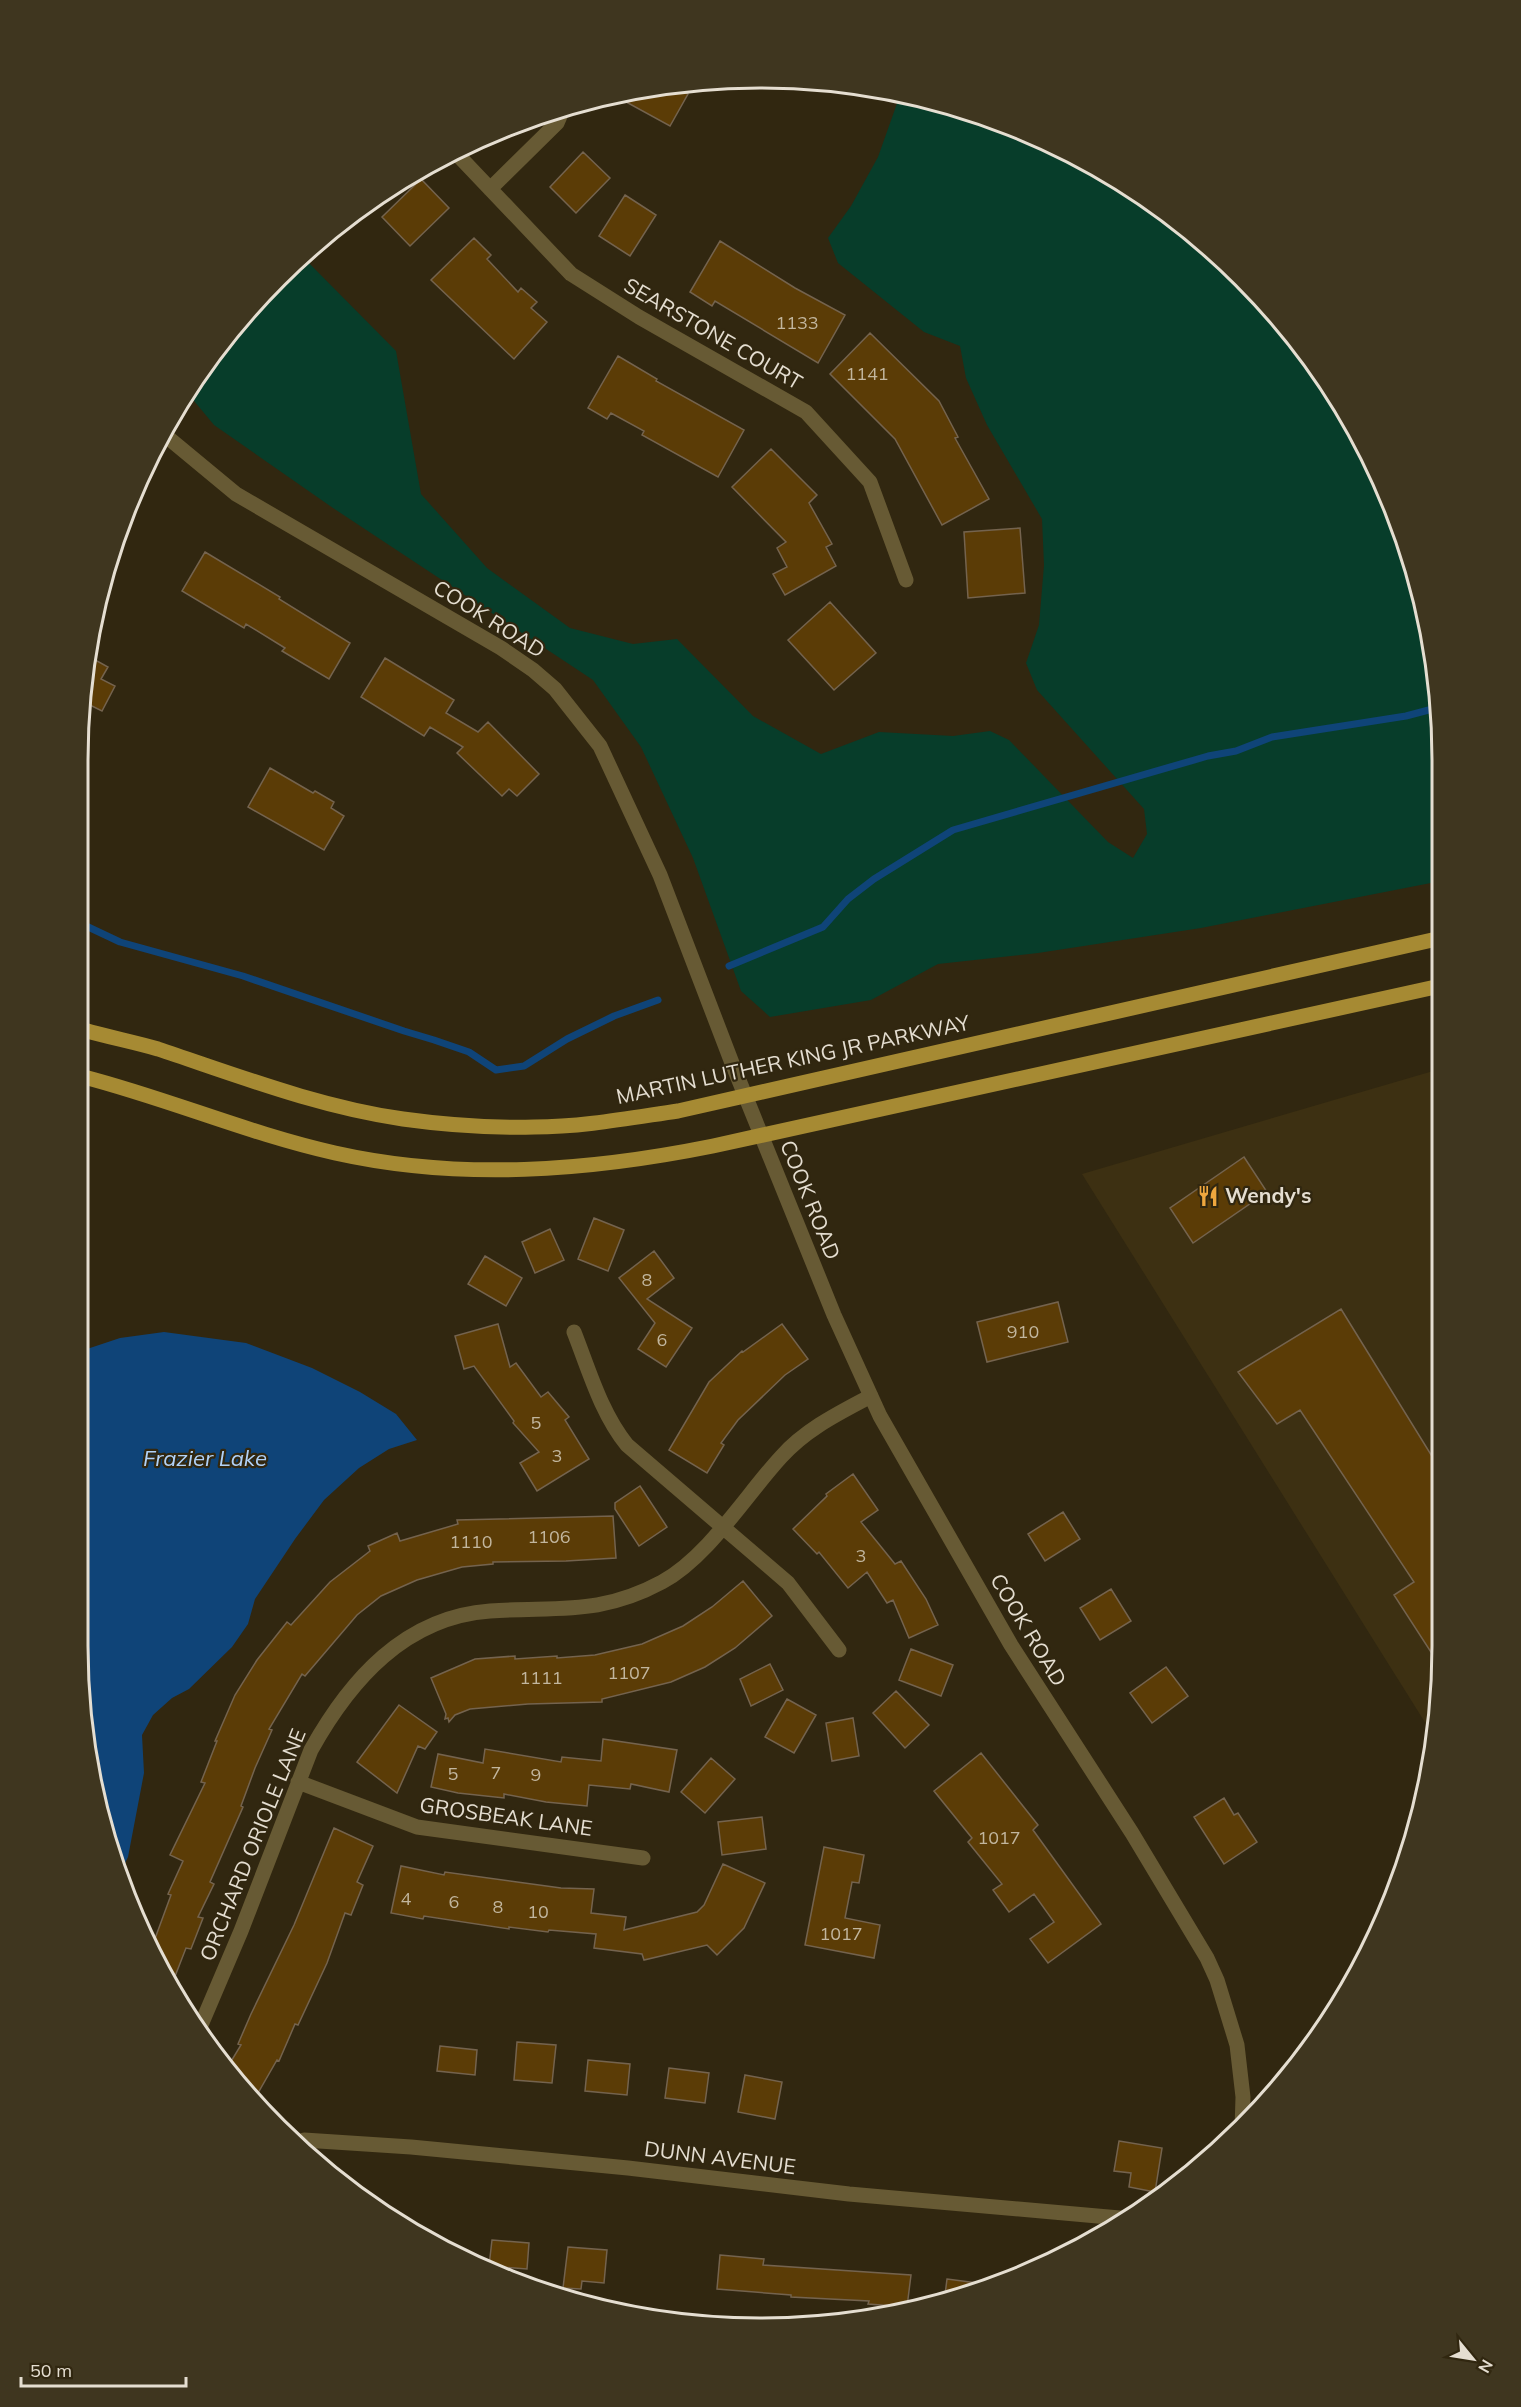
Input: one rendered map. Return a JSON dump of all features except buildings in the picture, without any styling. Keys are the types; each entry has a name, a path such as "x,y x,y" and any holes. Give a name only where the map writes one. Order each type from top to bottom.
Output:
{"main road":[{"name":"MARTIN LUTHER KING JR PARKWAY","path":"88,1031 156,1048 238,1077 339,1106 402,1119 472,1126 535,1127 601,1122 678,1111 1432,940"},
{"path":"88,1078 272,1136 335,1153 388,1163 496,1170 560,1169 667,1155 1432,988"}],"street":[{"path":"490,189 558,120"},
{"name":"SEARSTONE COURT","path":"462,159 571,274 639,317 806,412 870,482 906,580"},
{"name":"COOK ROAD","path":"171,440 236,494 501,648 533,670 555,689 600,746 660,875 761,1135 834,1314 871,1396 944,1530 1011,1645 1131,1833 1207,1958 1217,1980 1237,2045 1243,2097 1242,2115"},
{"path":"574,1332 616,1431 627,1445 788,1583 839,1650"},
{"name":"ORCHARD ORIOLE LANE","path":"203,2021 237,1942 311,1750 325,1725 359,1678 385,1653 412,1635 439,1622 469,1614 583,1608 610,1604 629,1598 666,1580 696,1556 795,1442 821,1422 871,1396"},
{"name":"GROSBEAK LANE","path":"298,1782 417,1827 643,1858"},
{"name":"DUNN AVENUE","path":"304,2140 434,2149 628,2168 849,2194 1113,2217"}],"shaded area":[{"path":"1432,1071 1432,1646 1428,1727 1082,1174"}],"green space":[{"path":"897,102 977,124 1058,158 1134,202 1170,227 1236,285 1294,351 1342,424 1363,463 1397,544 1410,587 1420,629 1431,717 1432,883 1201,928 1038,953 938,964 871,1000 770,1017 741,991 693,858 641,747 593,680 333,508 214,425 194,400 227,351 255,317 309,263 396,351 421,494 487,568 570,628 633,644 677,639 753,716 821,754 879,732 953,736 990,731 1009,740 1108,842 1133,858 1147,834 1144,809 1037,690 1026,663 1039,625 1044,565 1042,519 987,425 966,378 960,346 924,332 838,263 828,238 851,206 878,157"}],"water":[{"name":"Frazier Lake","path":"164,1332 246,1343 312,1368 360,1392 396,1414 417,1440 389,1449 359,1468 324,1500 255,1599 248,1624 232,1647 189,1689 172,1698 153,1715 142,1735 144,1773 128,1857 124,1864 101,1778 94,1734 88,1646 88,1349 120,1338"}],"waterway":[{"path":"729,966 823,927 848,899 874,879 953,830 1208,756 1236,751 1272,737 1406,716 1430,710"},
{"path":"88,927 120,942 243,976 469,1052 496,1070 524,1066 567,1039 614,1016 658,1000"}],"place":[{"name":"Wendy's","path":"1208,1196"}]}
